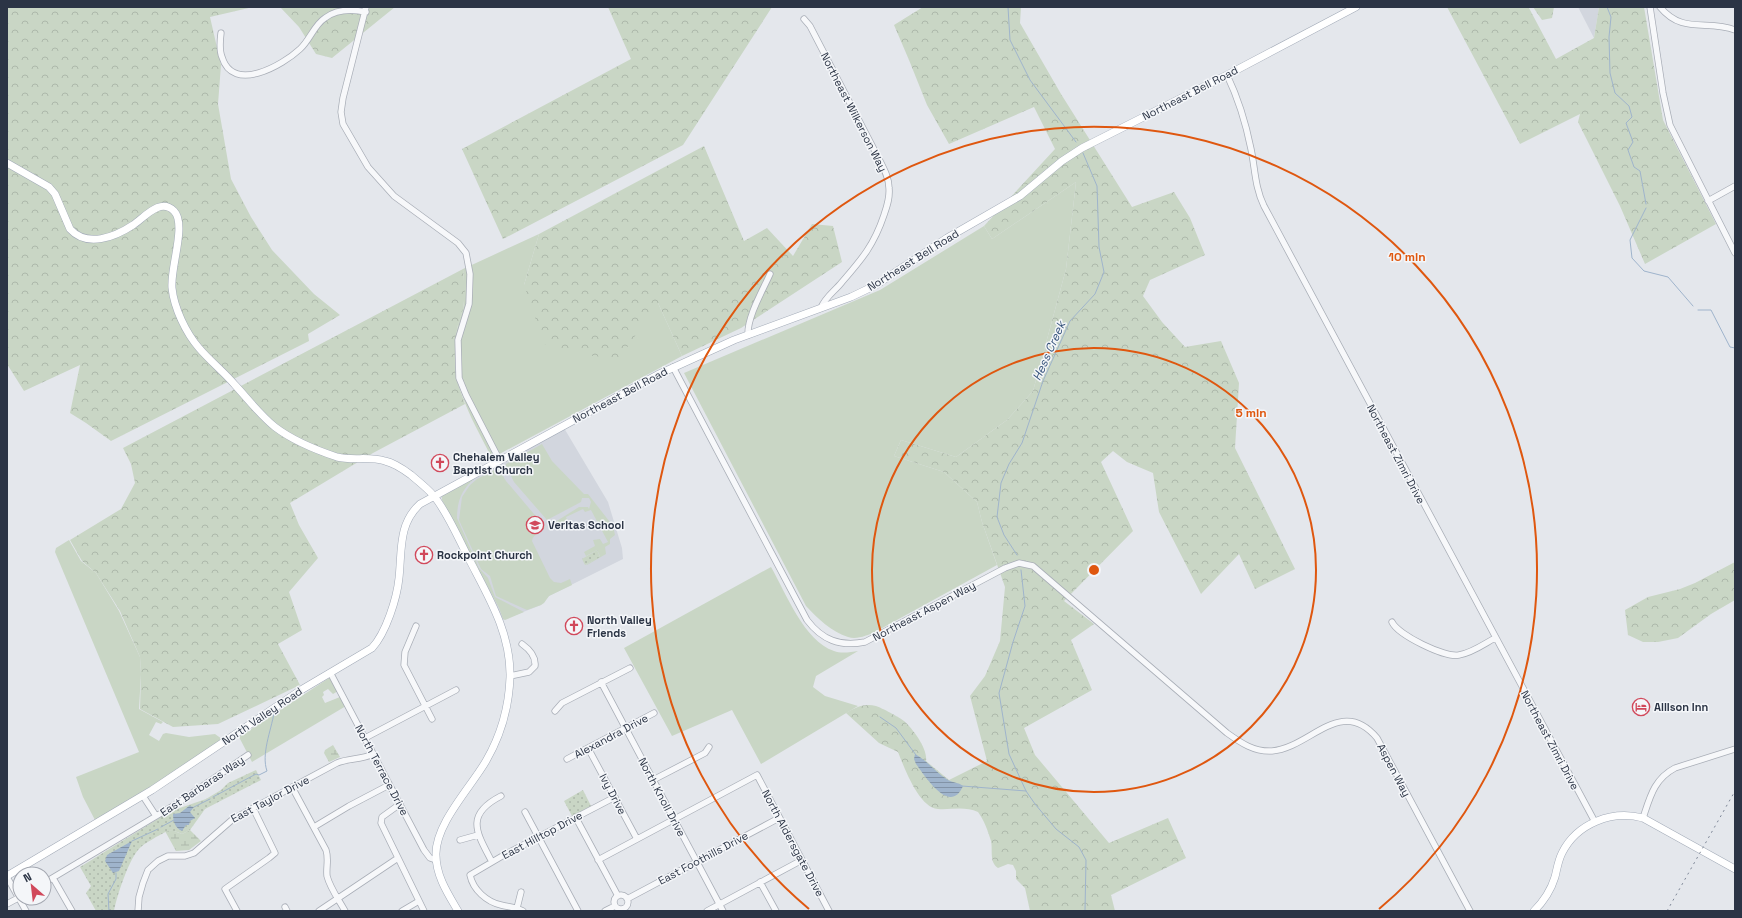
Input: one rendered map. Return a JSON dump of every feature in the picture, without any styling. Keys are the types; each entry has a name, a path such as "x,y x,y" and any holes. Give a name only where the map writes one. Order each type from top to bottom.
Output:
{"main road":[{"name":"Northeast Bell Road","path":"434,496 642,383 673,368 748,335 860,293 892,275 952,235 1020,196 1068,157 1082,148 1356,7"},
{"path":"7,163 49,187 55,194 70,229 74,234 84,239 98,240 116,234 132,226 156,208 168,208 174,211 178,217 180,225 173,265 172,288 180,313 198,348 266,419 283,432 337,457 346,459 377,459 389,462 407,472 434,496 450,523 497,614 507,646 510,676 506,711 498,737 486,761 445,824 437,843 436,860 440,876 458,911"},
{"name":"North Valley Road","path":"7,876 143,796 301,690 372,648 379,639 395,598 399,577 401,542 407,520 416,508 434,496"},
{"path":"1534,911 1550,890 1561,854 1565,848 1580,831 1594,822 1618,815 1643,818 1735,869"}],"street":[{"path":"1650,7 1668,120 1735,253"},
{"path":"1660,7 1669,17 1681,23 1722,27 1735,30"},
{"path":"221,33 220,52 225,64 232,73 253,74 268,70 293,54 306,42 325,17 345,10 366,10 343,98 341,112 343,124 364,161 389,191 458,243 466,253 469,266 469,296 467,313 458,340 459,378 500,460"},
{"name":"Northeast Wilkerson Way","path":"804,19 810,26 878,157 887,177 889,187 888,205 872,244 839,286 823,302 821,308"},
{"name":"Northeast Zimri Drive","path":"1226,75 1233,88 1248,137 1257,187 1264,206 1594,822"},
{"path":"1708,201 1735,186"},
{"path":"748,335 748,329 752,316 770,274"},
{"name":"Northeast Aspen Way","path":"673,368 807,620 825,638 843,644 865,642 1005,568 1019,563 1026,564 1038,569 1235,739 1249,748 1265,751"},
{"path":"1392,622 1398,630 1414,640 1452,656 1466,653 1495,638"},
{"path":"416,626 405,652 404,665 432,719"},
{"path":"510,676 529,672 535,666 535,661 529,649 522,644"},
{"path":"555,711 562,703 630,668"},
{"name":"North Terrace Drive","path":"332,676 427,855 436,860"},
{"name":"North Knoll Drive","path":"602,682 723,911"},
{"path":"365,738 456,690"},
{"name":"Alexandra Drive","path":"567,759 654,713"},
{"name":"Aspen Way","path":"1265,751 1272,751 1286,747 1338,722 1354,722 1372,732 1377,738 1470,911"},
{"path":"653,780 705,752 709,747"},
{"name":"Ivy Drive","path":"588,748 637,839"},
{"path":"1643,818 1654,786 1668,772 1735,749"},
{"name":"East Taylor Drive","path":"138,911 140,890 148,870 161,859 185,856 194,853 226,823 253,808 337,763 346,760 361,759 373,754"},
{"name":"East Barbaras Way","path":"52,878 156,816 248,755"},
{"name":"North Aldersgate Drive","path":"674,819 757,775 829,911"},
{"path":"314,827 348,806 389,785"},
{"path":"292,787 328,856 327,874 329,882 345,911"},
{"path":"143,796 156,816"},
{"path":"492,862 478,835 477,827 480,815 488,804 501,796"},
{"name":"East Hilltop Drive","path":"517,908 499,905 486,899 476,888 470,875 614,797"},
{"path":"400,804 384,815 380,820 424,911"},
{"path":"236,911 226,889 270,858 275,852 253,808"},
{"path":"525,812 578,911"},
{"path":"576,818 618,896"},
{"name":"East Foothills Drive","path":"627,899 779,818"},
{"path":"598,860 674,819"},
{"path":"460,840 478,835"},
{"path":"319,911 398,858"},
{"path":"707,911 802,860"},
{"path":"7,876 12,885"},
{"path":"52,878 72,911"},
{"path":"760,882 776,911"},
{"path":"521,892 517,908 523,911"},
{"path":"615,906 618,909 625,910 628,903 624,896 618,896"},
{"path":"615,906 614,901 618,896"},
{"path":"402,911 419,901"},
{"path":"604,911 615,906"}],"shaded area":[{"path":"1578,7 1599,7 1594,38"},
{"name":"Veritas School","path":"564,428 608,502 622,548 623,559 549,596 541,605 503,620 441,497 442,495"}],"green space":[{"path":"7,7 253,7 210,17 221,65 218,104 231,179 251,217 272,250 314,294 340,315 308,334 309,341 111,441 70,413 80,365 24,391 7,364"},
{"path":"280,7 395,7 332,58 316,54 299,27"},
{"path":"608,7 772,7 683,145 503,239 462,149 631,59"},
{"path":"923,7 1021,7 1020,23 1061,94 1132,207 1174,192 1190,218 1205,255 1150,280 1143,296 1162,322 1185,347 1221,341 1239,383 1235,448 1295,569 1255,589 1239,554 1201,594 1159,512 1153,473 1127,462 1113,451 1101,462 1133,531 1064,601 1094,624 1071,640 1092,690 1024,728 1035,755 1109,843 1168,818 1186,858 1111,895 1115,911 1030,911 1025,888 1016,879 1016,871 1013,865 1008,864 998,868 993,863 991,841 986,826 978,812 968,809 938,809 931,807 925,802 913,786 898,752 879,743 846,713 861,706 872,705 902,719 912,729 922,745 925,751 926,761 949,780 987,761 970,696 985,676 1000,641 1005,587 982,522 977,502 944,472 894,456 901,440 956,457 1007,420 1033,391 1066,269 1076,182 992,239 984,226 1055,149 1034,107 949,144 927,105 894,25"},
{"path":"1447,7 1530,7 1529,8 1556,59 1594,38 1599,7 1644,7 1663,120 1716,224 1645,264 1620,206 1578,122 1580,114 1520,144"},
{"path":"1533,7 1554,7 1552,18 1542,20"},
{"path":"704,146 744,241 767,228 793,256 812,224 833,226 842,262 741,328 682,356 658,303 619,359 593,356 544,344 524,285 539,234"},
{"path":"1076,182 1066,269 1033,391 1007,420 956,457 901,440 894,456 944,472 977,502 982,522 997,565 872,633 862,637 851,638 836,632 820,620 806,606 684,373 880,290 984,226 992,239"},
{"path":"539,234 524,285 658,303 682,356 492,458 469,412 458,382 455,348 457,329 463,309 463,269"},
{"path":"463,269 465,293 463,309 457,328 455,360 456,378 465,404 373,453 290,503 299,525 318,558 289,592 302,630 278,644 300,685 218,724 173,727 140,709 140,657 120,611 96,573 82,561 70,540 121,509 135,483 131,464 123,448"},
{"path":"542,444 552,461 584,494 588,494 613,526 615,535 610,539 610,544 605,547 606,554 587,565 600,556 597,550 586,556 584,552 595,546 593,540 600,539 603,544 608,542 591,510 585,512 583,509 566,517 568,522 555,528 552,524 579,507 588,507 589,509 591,502 589,498 582,498 581,502 547,520 514,482 506,466 506,464"},
{"path":"498,468 506,481 545,527 534,536 532,541 550,578 554,582 561,583 570,579 572,585 549,596 541,605 527,610 496,596 490,576 481,569 459,520 462,497 470,485 477,479"},
{"path":"475,478 470,482 461,496 457,518 479,568 488,578 495,597 524,612 505,620 503,619 499,608 442,500 442,496"},
{"path":"69,540 81,561 96,573 119,611 140,657 141,674 139,709 163,722 161,724 156,722 149,735 159,741 163,734 166,733 189,737 215,734 222,739 170,775 95,820 83,797 76,777 139,752 55,552 56,548"},
{"path":"597,550 600,557 585,565 582,559"},
{"path":"1735,562 1735,600 1711,614 1678,638 1658,642 1643,642 1628,635 1625,610 1648,597 1680,589 1695,583"},
{"path":"771,567 797,615 805,627 823,646 837,652 858,651 816,676 813,687 825,696 858,706 761,764 732,710 672,736 624,648"},
{"path":"329,678 338,691 333,694 328,689 323,692 324,695 322,697 325,703 340,697 346,706 252,762 239,737"},
{"path":"333,745 340,757 329,762 324,753 325,750"},
{"path":"256,770 261,780 205,809 190,830 182,834 174,831 168,831 142,846 134,855 127,871 120,888 114,911 96,911 86,893 91,886 80,867 166,814 168,815 174,810 206,799 221,790 228,783"},
{"path":"583,790 591,806 572,816 564,801"},
{"path":"167,830 182,834 190,830 201,841 189,850 176,851 165,831"}],"water":[{"path":"915,754 948,780 963,786 958,794 951,797 938,791 925,777 916,764 914,759"},
{"path":"189,806 194,807 190,812 195,818 190,821 189,825 186,825 182,831 175,824 173,814 180,813"},
{"path":"132,841 119,871 113,873 105,861 107,855"}],"waterway":[{"name":"Hess Creek","path":"1008,7 1010,40 1030,80 1076,142"},
{"path":"1607,7 1611,17 1609,37 1610,73 1615,93 1629,106 1632,117 1626,123 1633,142 1628,150 1634,167 1640,171 1646,204"},
{"name":"Hess Creek","path":"1017,555 1004,535 997,517 1001,483 1009,464 1022,443 1043,381 1070,321 1095,294 1104,272 1099,247 1097,186 1083,153"},
{"path":"1646,208 1630,240 1632,258 1644,271 1668,277 1693,306"},
{"path":"1698,310 1711,310 1730,347 1735,348"},
{"name":"Hess Creek","path":"1021,570 1025,606 999,693 1009,754 1026,791 1035,804 1056,829 1079,847 1086,860 1085,911"},
{"path":"213,797 256,774 259,775 267,771 265,757 274,713"},
{"path":"880,717 896,728 916,755"},
{"path":"962,786 1026,791"},
{"path":"194,807 210,799"},
{"path":"161,827 174,820"},
{"path":"132,841 158,829"},
{"path":"109,911 108,894 116,879 116,873"}],"railway":[{"path":"1667,911 1735,791"}],"place":[{"name":"Chehalem Valley Baptist Church","path":"440,463"},
{"name":"Veritas School","path":"535,525"},
{"name":"Rockpoint Church","path":"424,555"},
{"name":"North Valley Friends","path":"574,626"},
{"name":"Allison Inn","path":"1641,707"}]}
